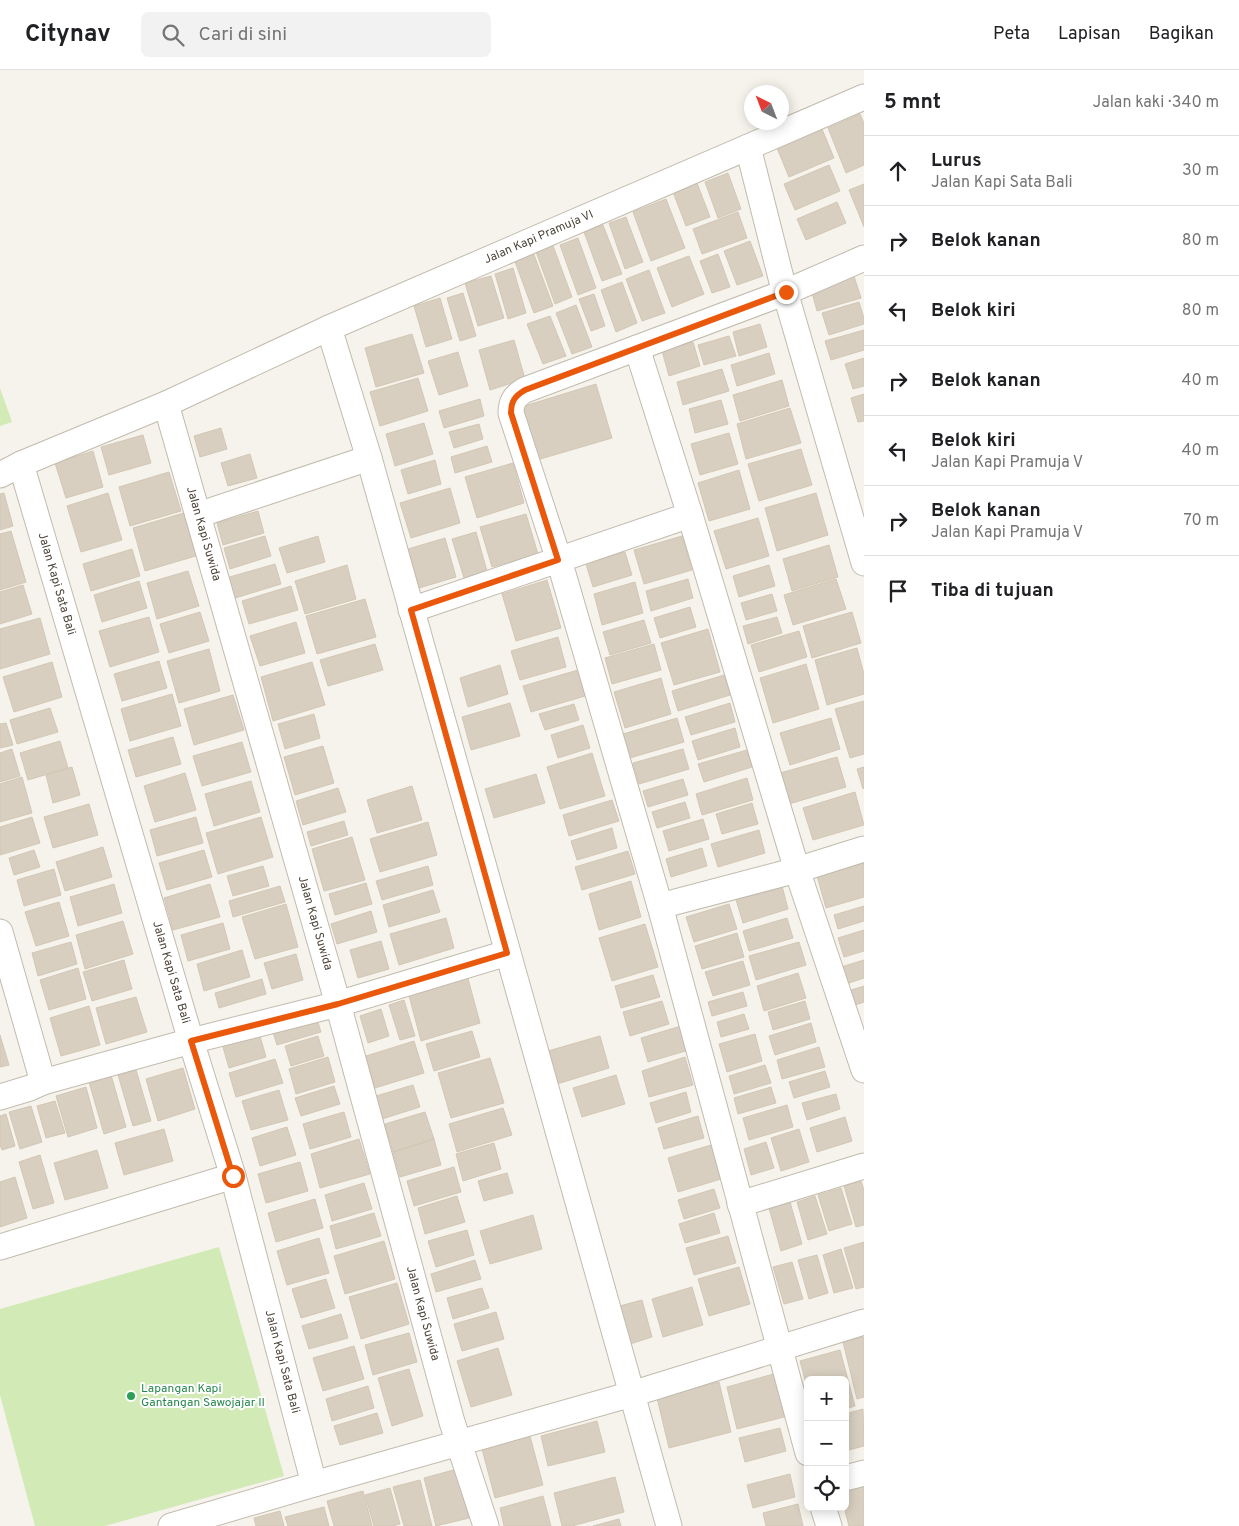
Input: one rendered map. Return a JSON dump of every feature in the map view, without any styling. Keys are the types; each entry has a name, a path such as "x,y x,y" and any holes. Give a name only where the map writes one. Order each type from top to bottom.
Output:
{"street":[{"name":"Jalan Kapi Pramuja VI","path":"11,469 166,404 329,328 864,97"},
{"path":"748,148 786,292 864,563"},
{"path":"804,1439 660,906 558,560 511,413 511,404 516,396 525,390 786,292 864,258"},
{"path":"329,328 369,458 669,1526"},
{"path":"637,348 690,515 797,870 864,1070"},
{"name":"Jalan Kapi Suwida","path":"166,404 338,1004 452,1422 486,1526"},
{"path":"198,516 369,458"},
{"name":"Jalan Kapi Sata Bali","path":"11,469 233,1176 314,1484"},
{"path":"411,610 690,515"},
{"path":"660,906 797,870 864,849"},
{"path":"2,947 43,1082"},
{"path":"0,1096 30,1088 43,1082 191,1041 338,1004 507,953"},
{"path":"740,1204 864,1166"},
{"path":"0,1248 233,1176"},
{"path":"171,1526 632,1394 864,1322"},
{"path":"849,1477 864,1473"},
{"path":"824,1511 828,1526"}],"green space":[{"path":"0,388 12,422 0,426"},
{"path":"219,1247 284,1476 105,1526 35,1526 0,1395 0,1309"}],"building":[{"path":"860,114 864,123 864,165 846,173 828,128"},
{"path":"822,129 834,158 789,177 777,148"},
{"path":"829,165 840,191 795,210 784,184"},
{"path":"728,173 741,209 718,218 705,182"},
{"path":"697,183 710,217 686,226 673,192"},
{"path":"864,184 864,227 849,190"},
{"path":"666,199 685,248 651,261 633,212"},
{"path":"837,202 846,223 806,240 797,219"},
{"path":"738,212 747,238 702,254 693,229"},
{"path":"626,217 643,262 625,269 609,223"},
{"path":"603,225 622,274 602,281 584,232"},
{"path":"578,238 596,288 578,295 560,245"},
{"path":"750,241 763,276 737,285 724,251"},
{"path":"552,243 572,297 555,304 535,249"},
{"path":"533,252 553,306 534,313 514,259"},
{"path":"718,254 730,287 712,293 700,261"},
{"path":"689,256 704,294 672,307 657,268"},
{"path":"513,268 526,313 508,319 495,274"},
{"path":"649,270 665,313 642,321 626,279"},
{"path":"491,276 504,318 478,326 465,283"},
{"path":"854,276 861,298 817,311 811,289"},
{"path":"622,282 637,323 616,332 601,290"},
{"path":"463,293 476,336 460,341 447,298"},
{"path":"594,294 605,326 591,331 579,299"},
{"path":"440,298 452,339 426,347 414,306"},
{"path":"859,302 864,324 829,335 822,313"},
{"path":"576,305 592,347 572,354 556,313"},
{"path":"550,316 566,356 543,364 527,324"},
{"path":"760,324 767,347 739,356 733,332"},
{"path":"864,330 864,350 831,360 825,341"},
{"path":"412,334 424,373 376,387 365,348"},
{"path":"729,336 736,356 704,365 698,345"},
{"path":"514,340 525,379 490,390 479,350"},
{"path":"693,342 700,366 669,376 662,351"},
{"path":"458,352 468,386 439,395 428,361"},
{"path":"769,353 775,374 737,386 731,365"},
{"path":"864,358 864,386 853,389 845,364"},
{"path":"722,369 729,391 683,405 677,382"},
{"path":"418,378 428,411 380,426 370,392"},
{"path":"782,380 789,406 740,421 733,395"},
{"path":"596,384 612,438 537,460 521,407"},
{"path":"864,394 864,421 858,422 851,398"},
{"path":"480,399 484,416 444,428 439,411"},
{"path":"721,400 728,424 695,433 689,409"},
{"path":"790,408 801,443 746,459 737,424"},
{"path":"424,423 433,454 395,466 386,434"},
{"path":"479,424 483,439 454,448 449,432"},
{"path":"221,428 227,449 200,457 194,436"},
{"path":"729,433 738,464 700,475 691,444"},
{"path":"143,435 151,463 109,475 101,447"},
{"path":"487,446 492,462 455,473 451,457"},
{"path":"801,449 812,485 759,501 748,464"},
{"path":"93,451 103,487 66,498 55,463"},
{"path":"250,454 257,478 228,486 221,463"},
{"path":"435,460 441,484 408,494 401,470"},
{"path":"513,463 524,503 477,518 465,477"},
{"path":"739,470 750,509 709,521 698,483"},
{"path":"169,472 181,511 130,526 119,487"},
{"path":"450,488 460,523 411,538 400,503"},
{"path":"4,493 13,526 0,530 0,494"},
{"path":"108,493 122,540 81,552 67,506"},
{"path":"816,493 828,535 777,551 765,508"},
{"path":"258,511 264,533 223,545 217,523"},
{"path":"187,512 199,555 145,571 133,528"},
{"path":"526,514 538,554 492,567 480,527"},
{"path":"758,518 769,556 726,569 714,531"},
{"path":"11,531 26,582 0,590 0,534"},
{"path":"476,532 487,571 464,578 452,539"},
{"path":"265,536 271,556 230,569 224,548"},
{"path":"318,536 325,562 287,573 279,548"},
{"path":"682,536 692,570 644,584 634,550"},
{"path":"445,538 456,577 419,588 408,549"},
{"path":"829,545 838,577 792,591 783,559"},
{"path":"132,549 140,576 91,591 83,564"},
{"path":"625,552 632,575 593,587 586,564"},
{"path":"275,564 281,584 232,599 226,578"},
{"path":"347,565 356,599 305,614 295,581"},
{"path":"769,565 775,586 739,597 733,576"},
{"path":"188,571 199,606 157,619 147,583"},
{"path":"688,579 693,598 651,611 646,591"},
{"path":"836,579 846,609 793,625 784,595"},
{"path":"547,580 561,628 516,641 502,594"},
{"path":"139,581 147,608 102,622 94,595"},
{"path":"635,582 643,613 602,625 594,594"},
{"path":"23,585 32,614 0,624 0,592"},
{"path":"291,586 298,610 249,624 242,601"},
{"path":"772,594 777,611 746,620 741,603"},
{"path":"365,599 376,637 317,654 306,616"},
{"path":"690,607 696,627 660,638 654,618"},
{"path":"200,612 209,641 169,653 160,624"},
{"path":"852,612 861,643 812,658 803,626"},
{"path":"149,617 159,652 110,667 99,631"},
{"path":"777,617 782,633 748,644 743,626"},
{"path":"40,618 50,654 0,669 0,629"},
{"path":"644,620 651,643 610,655 603,632"},
{"path":"296,622 305,653 260,666 250,636"},
{"path":"708,629 720,672 674,685 661,643"},
{"path":"799,631 807,657 759,672 751,645"},
{"path":"558,637 566,667 520,680 511,651"},
{"path":"375,644 383,670 328,686 320,660"},
{"path":"654,644 661,670 612,684 605,658"},
{"path":"857,648 864,674 864,694 827,705 815,660"},
{"path":"209,649 220,691 179,703 167,661"},
{"path":"159,661 167,688 122,701 114,674"},
{"path":"52,662 62,697 14,712 3,677"},
{"path":"312,662 325,705 273,721 261,677"},
{"path":"806,664 819,709 773,723 760,678"},
{"path":"500,665 508,694 468,707 460,678"},
{"path":"578,670 585,696 531,712 523,686"},
{"path":"724,675 730,695 678,711 672,691"},
{"path":"661,678 671,714 625,728 614,692"},
{"path":"172,694 181,726 130,741 121,709"},
{"path":"233,695 244,730 194,745 184,709"},
{"path":"864,701 864,754 850,758 835,709"},
{"path":"510,703 520,736 471,750 462,717"},
{"path":"730,703 735,722 691,735 685,717"},
{"path":"574,704 579,720 545,730 539,714"},
{"path":"50,708 58,732 17,744 10,720"},
{"path":"314,714 320,738 285,749 278,724"},
{"path":"677,718 684,742 630,758 623,734"},
{"path":"831,718 840,749 790,765 780,733"},
{"path":"6,723 13,745 0,748 0,724"},
{"path":"583,725 590,748 558,758 551,735"},
{"path":"735,728 740,747 698,760 692,741"},
{"path":"173,737 181,764 136,777 128,750"},
{"path":"60,741 68,768 28,780 20,753"},
{"path":"242,742 251,772 202,786 193,756"},
{"path":"323,746 334,783 295,795 284,757"},
{"path":"12,749 20,776 0,782 0,753"},
{"path":"683,749 689,769 639,784 633,763"},
{"path":"747,750 752,767 704,782 698,764"},
{"path":"592,753 605,796 560,809 547,767"},
{"path":"837,757 846,787 789,804 780,773"},
{"path":"72,767 80,795 53,803 46,775"},
{"path":"864,767 864,788 863,789 857,769"},
{"path":"185,773 196,810 155,822 144,786"},
{"path":"536,774 545,803 494,818 485,789"},
{"path":"22,777 32,813 0,822 0,784"},
{"path":"747,778 753,800 702,815 696,794"},
{"path":"683,779 688,795 648,807 643,791"},
{"path":"251,781 260,812 214,826 205,794"},
{"path":"412,786 422,820 377,833 367,800"},
{"path":"338,788 346,812 303,825 296,801"},
{"path":"855,792 864,825 813,840 803,808"},
{"path":"612,800 619,821 569,836 563,815"},
{"path":"685,802 690,818 657,828 652,812"},
{"path":"752,803 758,824 722,834 716,814"},
{"path":"89,804 98,835 53,848 44,817"},
{"path":"32,817 40,843 0,855 0,827"},
{"path":"196,817 203,843 157,856 150,830"},
{"path":"261,817 273,857 218,874 206,833"},
{"path":"703,819 709,839 669,851 663,831"},
{"path":"344,821 348,835 311,846 307,832"},
{"path":"428,822 437,855 380,872 370,839"},
{"path":"612,828 617,848 577,860 571,841"},
{"path":"759,830 765,853 718,867 711,844"},
{"path":"352,837 365,880 324,891 312,849"},
{"path":"103,847 112,877 65,891 56,862"},
{"path":"702,848 707,866 671,877 666,859"},
{"path":"34,850 40,867 14,875 9,858"},
{"path":"204,850 212,877 167,890 159,863"},
{"path":"628,851 635,874 582,890 575,867"},
{"path":"863,862 864,897 826,908 817,876"},
{"path":"263,866 269,886 233,896 227,876"},
{"path":"428,866 433,885 382,900 376,881"},
{"path":"54,869 61,895 24,906 17,880"},
{"path":"631,881 641,917 599,930 589,894"},
{"path":"781,882 788,909 743,923 735,896"},
{"path":"366,883 372,904 335,915 329,894"},
{"path":"114,884 122,913 78,926 70,897"},
{"path":"210,884 220,917 173,930 164,898"},
{"path":"280,886 285,902 233,917 229,901"},
{"path":"433,890 440,912 389,927 383,905"},
{"path":"59,902 69,936 36,946 25,912"},
{"path":"286,904 298,947 255,959 242,917"},
{"path":"729,904 737,929 694,942 686,917"},
{"path":"864,906 864,921 838,929 834,915"},
{"path":"371,911 377,932 337,944 331,924"},
{"path":"446,918 454,948 399,965 390,934"},
{"path":"787,918 793,938 749,951 743,931"},
{"path":"123,921 133,954 85,969 76,935"},
{"path":"223,923 230,949 188,961 181,935"},
{"path":"645,924 658,967 612,981 599,938"},
{"path":"864,930 864,951 844,957 838,938"},
{"path":"737,933 744,957 702,969 695,946"},
{"path":"381,941 389,969 358,978 350,950"},
{"path":"71,942 77,964 38,976 32,953"},
{"path":"799,942 806,965 756,980 749,956"},
{"path":"242,950 250,977 204,991 197,964"},
{"path":"296,954 303,980 272,989 264,963"},
{"path":"124,960 132,989 92,1001 83,972"},
{"path":"864,960 864,978 846,984 841,967"},
{"path":"743,961 750,985 713,996 705,972"},
{"path":"78,968 86,999 49,1010 40,980"},
{"path":"798,973 806,998 764,1011 757,986"},
{"path":"467,975 480,1023 421,1041 408,992"},
{"path":"653,975 660,997 621,1008 615,986"},
{"path":"262,979 266,994 219,1008 215,993"},
{"path":"864,986 864,1002 852,1006 848,991"},
{"path":"743,992 747,1006 712,1016 708,1002"},
{"path":"136,997 147,1032 106,1044 96,1008"},
{"path":"404,1000 415,1036 400,1040 389,1005"},
{"path":"662,1001 669,1024 630,1036 623,1012"},
{"path":"805,1001 810,1019 773,1030 768,1012"},
{"path":"89,1006 100,1045 61,1056 50,1018"},
{"path":"381,1009 389,1036 368,1043 360,1016"},
{"path":"744,1014 749,1029 721,1037 717,1022"},
{"path":"316,1016 321,1032 277,1045 272,1029"},
{"path":"811,1023 816,1042 775,1055 769,1036"},
{"path":"681,1026 689,1050 648,1062 641,1038"},
{"path":"258,1029 266,1057 229,1068 221,1040"},
{"path":"472,1031 480,1057 434,1071 426,1044"},
{"path":"755,1034 762,1061 727,1072 719,1044"},
{"path":"0,1035 9,1065 0,1067"},
{"path":"318,1036 324,1056 291,1066 285,1046"},
{"path":"600,1036 609,1068 557,1084 548,1051"},
{"path":"414,1041 424,1073 375,1088 366,1056"},
{"path":"819,1047 825,1067 782,1079 777,1060"},
{"path":"328,1057 335,1082 296,1094 289,1069"},
{"path":"685,1057 693,1085 649,1097 642,1071"},
{"path":"490,1058 504,1103 451,1118 438,1073"},
{"path":"275,1059 283,1083 236,1097 229,1073"},
{"path":"765,1065 771,1083 734,1094 729,1076"},
{"path":"183,1068 195,1109 158,1121 146,1079"},
{"path":"136,1070 151,1121 133,1126 118,1075"},
{"path":"825,1071 830,1087 794,1098 789,1082"},
{"path":"111,1075 126,1127 104,1134 89,1082"},
{"path":"616,1075 625,1104 582,1117 573,1088"},
{"path":"413,1085 420,1107 382,1119 376,1096"},
{"path":"334,1086 340,1104 301,1116 295,1098"},
{"path":"86,1087 97,1128 68,1137 56,1096"},
{"path":"771,1087 776,1103 738,1114 734,1098"},
{"path":"279,1090 288,1120 251,1130 242,1101"},
{"path":"686,1092 691,1112 656,1123 650,1103"},
{"path":"836,1094 840,1109 807,1120 802,1103"},
{"path":"55,1101 65,1133 46,1138 37,1106"},
{"path":"787,1105 793,1127 749,1140 743,1118"},
{"path":"31,1106 42,1142 20,1149 9,1112"},
{"path":"503,1108 512,1135 457,1152 449,1124"},
{"path":"344,1112 351,1137 310,1149 303,1124"},
{"path":"425,1112 434,1139 393,1152 385,1124"},
{"path":"6,1114 15,1146 2,1150 0,1145 0,1116"},
{"path":"698,1116 704,1138 664,1149 658,1128"},
{"path":"845,1117 852,1141 817,1152 810,1128"},
{"path":"287,1127 296,1155 260,1166 252,1138"},
{"path":"164,1129 173,1161 124,1175 115,1143"},
{"path":"799,1129 809,1162 781,1171 771,1138"},
{"path":"359,1139 370,1174 320,1188 311,1154"},
{"path":"434,1139 441,1165 400,1177 393,1152"},
{"path":"766,1142 774,1168 751,1175 744,1149"},
{"path":"494,1143 501,1169 463,1181 456,1154"},
{"path":"711,1145 721,1179 678,1192 668,1158"},
{"path":"97,1150 108,1188 65,1200 54,1163"},
{"path":"40,1155 54,1203 33,1209 19,1162"},
{"path":"300,1162 308,1191 266,1203 258,1174"},
{"path":"454,1167 461,1192 414,1206 407,1181"},
{"path":"507,1173 513,1193 484,1201 478,1181"},
{"path":"15,1177 27,1218 0,1227 0,1182"},
{"path":"861,1181 864,1190 864,1225 856,1227 844,1186"},
{"path":"364,1183 372,1209 332,1221 325,1195"},
{"path":"841,1188 852,1224 829,1231 818,1195"},
{"path":"714,1189 720,1208 684,1219 678,1200"},
{"path":"457,1196 465,1222 425,1234 418,1208"},
{"path":"815,1196 827,1234 808,1240 797,1202"},
{"path":"315,1199 323,1228 276,1242 268,1213"},
{"path":"790,1202 802,1244 781,1251 769,1208"},
{"path":"374,1213 381,1236 336,1249 330,1226"},
{"path":"714,1213 720,1233 685,1243 679,1224"},
{"path":"533,1215 542,1249 490,1264 480,1231"},
{"path":"467,1230 474,1255 436,1267 428,1241"},
{"path":"728,1236 736,1263 694,1275 686,1248"},
{"path":"319,1238 329,1273 287,1285 277,1251"},
{"path":"384,1241 395,1279 345,1294 334,1256"},
{"path":"864,1242 864,1287 856,1289 844,1248"},
{"path":"841,1249 853,1288 834,1293 823,1255"},
{"path":"817,1255 828,1293 809,1299 798,1260"},
{"path":"475,1260 481,1279 436,1292 431,1274"},
{"path":"792,1262 803,1299 784,1304 773,1267"},
{"path":"739,1267 750,1304 709,1316 698,1279"},
{"path":"326,1279 335,1308 301,1318 292,1289"},
{"path":"397,1283 409,1324 361,1339 349,1297"},
{"path":"692,1287 703,1325 663,1337 652,1299"},
{"path":"482,1288 489,1308 453,1319 447,1298"},
{"path":"642,1300 652,1337 627,1345 616,1307"},
{"path":"496,1312 504,1339 462,1351 454,1324"},
{"path":"341,1314 348,1338 309,1349 302,1326"},
{"path":"409,1333 417,1362 373,1375 365,1345"},
{"path":"864,1337 864,1397 857,1399 843,1342"},
{"path":"354,1346 364,1379 323,1391 313,1358"},
{"path":"498,1348 512,1395 471,1407 457,1361"},
{"path":"840,1350 847,1376 804,1376 800,1361"},
{"path":"409,1369 423,1416 392,1426 378,1378"},
{"path":"777,1373 788,1416 737,1429 727,1387"},
{"path":"719,1382 731,1432 669,1448 657,1398"},
{"path":"849,1384 855,1406 849,1408"},
{"path":"368,1386 374,1408 332,1421 326,1399"},
{"path":"863,1409 864,1446 849,1450 849,1421 849,1413"},
{"path":"377,1413 383,1433 340,1445 334,1426"},
{"path":"597,1421 605,1452 548,1466 541,1436"},
{"path":"780,1428 786,1451 745,1462 739,1438"},
{"path":"530,1436 543,1485 495,1498 482,1449"},
{"path":"457,1469 469,1518 436,1526 424,1478"},
{"path":"790,1474 795,1497 753,1508 747,1485"},
{"path":"615,1477 624,1512 572,1526 562,1526 554,1493"},
{"path":"420,1480 432,1526 404,1526 393,1487"},
{"path":"864,1486 864,1526 849,1526 845,1511 849,1511 849,1490"},
{"path":"390,1488 400,1524 374,1526 365,1495"},
{"path":"363,1491 372,1526 334,1526 327,1501"},
{"path":"543,1496 551,1526 504,1526 500,1508"},
{"path":"798,1504 803,1526 766,1526 763,1513"},
{"path":"324,1507 329,1526 288,1526 285,1517"},
{"path":"280,1511 284,1526 256,1526 254,1518"},
{"path":"619,1519 621,1526 593,1526"}],"place":[{"name":"Lapangan Kapi Gantangan Sawojajar II","path":"131,1396"}],"route":[{"path":"233,1176 191,1041 338,1004 507,953 411,610 558,560 511,413 511,404 516,396 525,390 786,292"}]}
